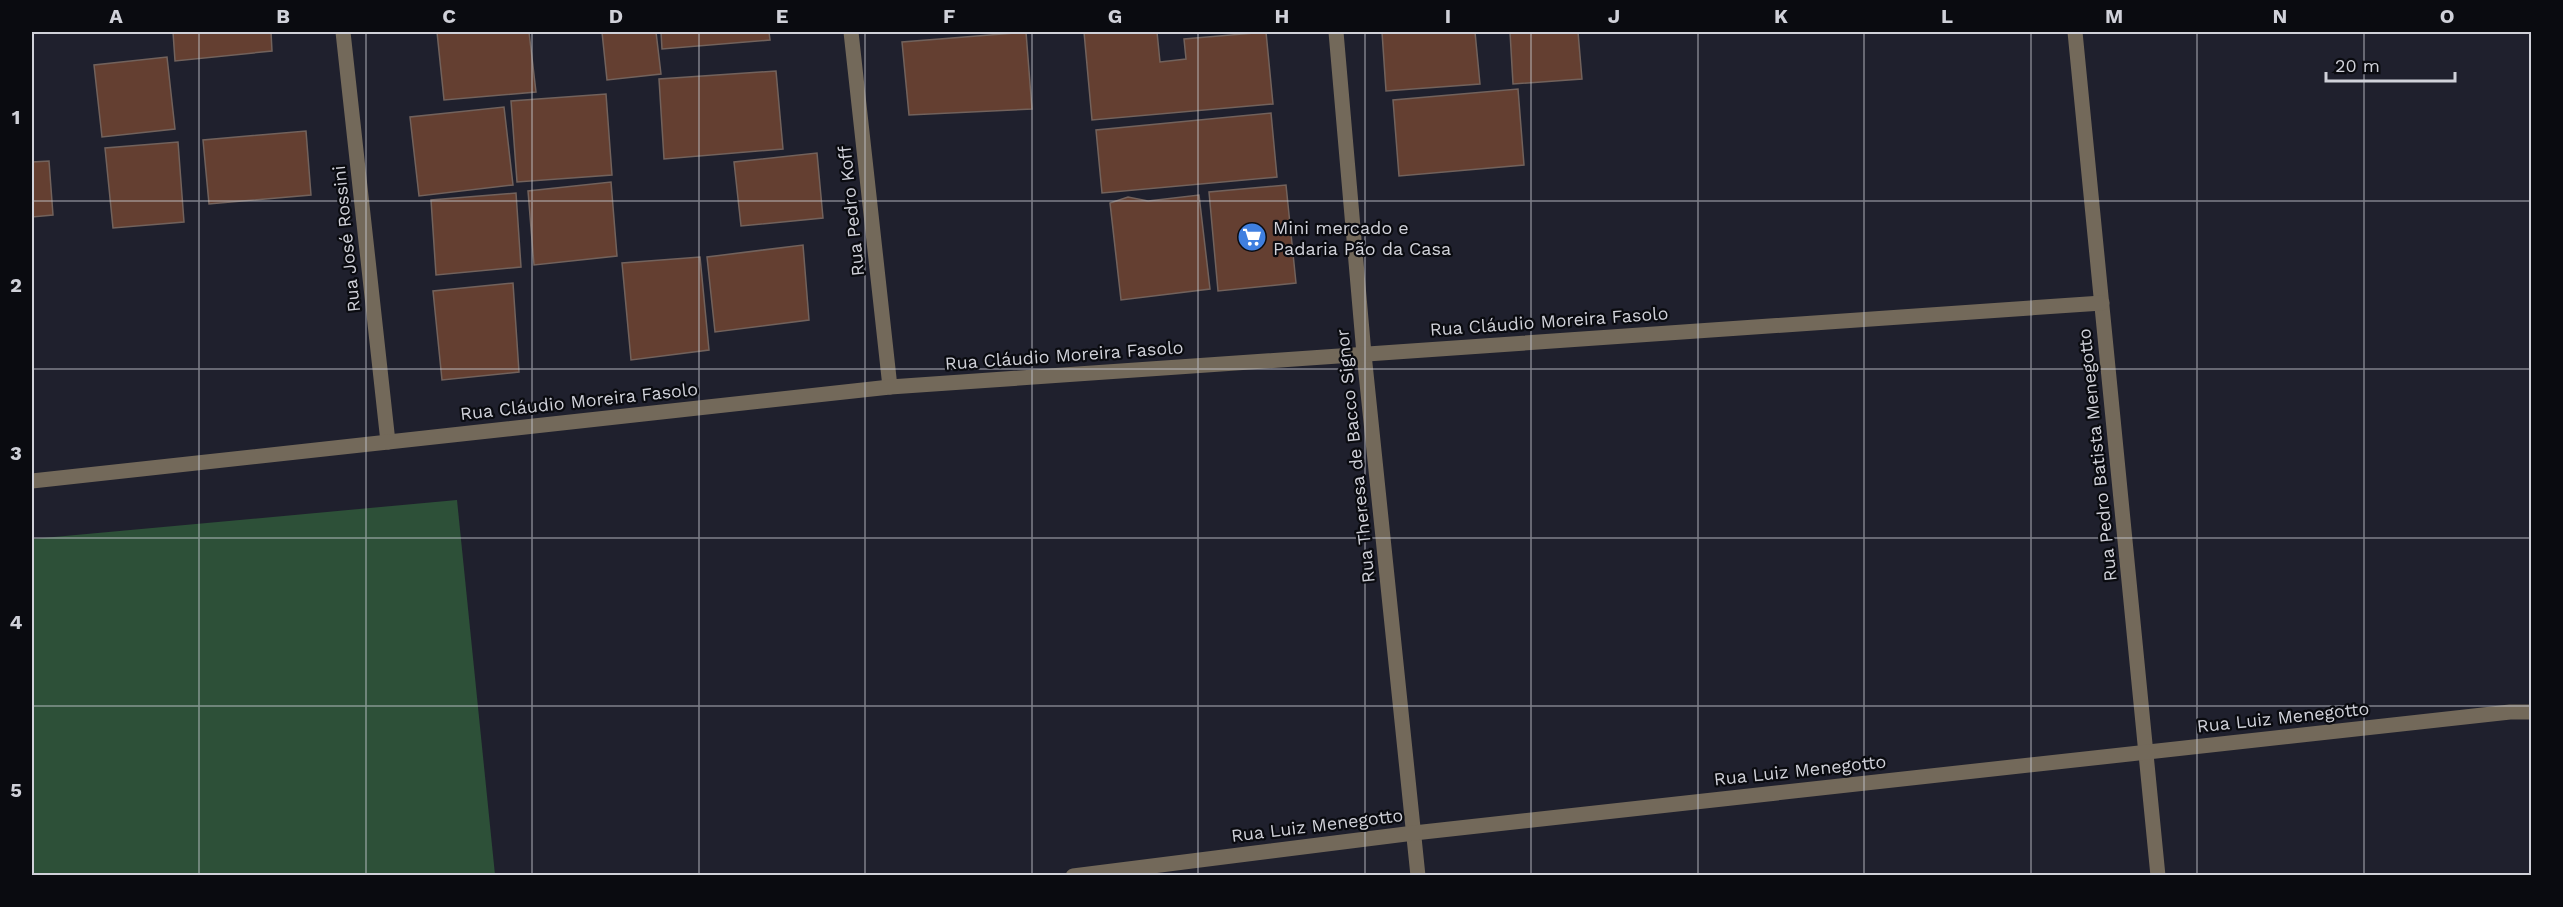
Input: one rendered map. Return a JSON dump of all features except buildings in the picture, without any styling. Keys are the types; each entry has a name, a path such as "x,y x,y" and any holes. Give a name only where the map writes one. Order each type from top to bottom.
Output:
{"street":[{"name":"Rua José Rossini","path":"343,32 388,442"},
{"name":"Rua Pedro Koff","path":"852,32 890,387"},
{"name":"Rua Theresa de Bacco Signor","path":"1336,32 1364,354 1418,876"},
{"name":"Rua Pedro Batista Menegotto","path":"2075,32 2158,876"},
{"name":"Rua Cláudio Moreira Fasolo","path":"32,481 890,387 2102,303"},
{"name":"Rua Luiz Menegotto","path":"1073,876 1414,833 2510,712 2532,712"}],"green space":[{"path":"457,500 495,875 32,875 32,539"}],"place":[{"name":"Mini mercado e Padaria Pão da Casa","path":"1252,237"}]}
